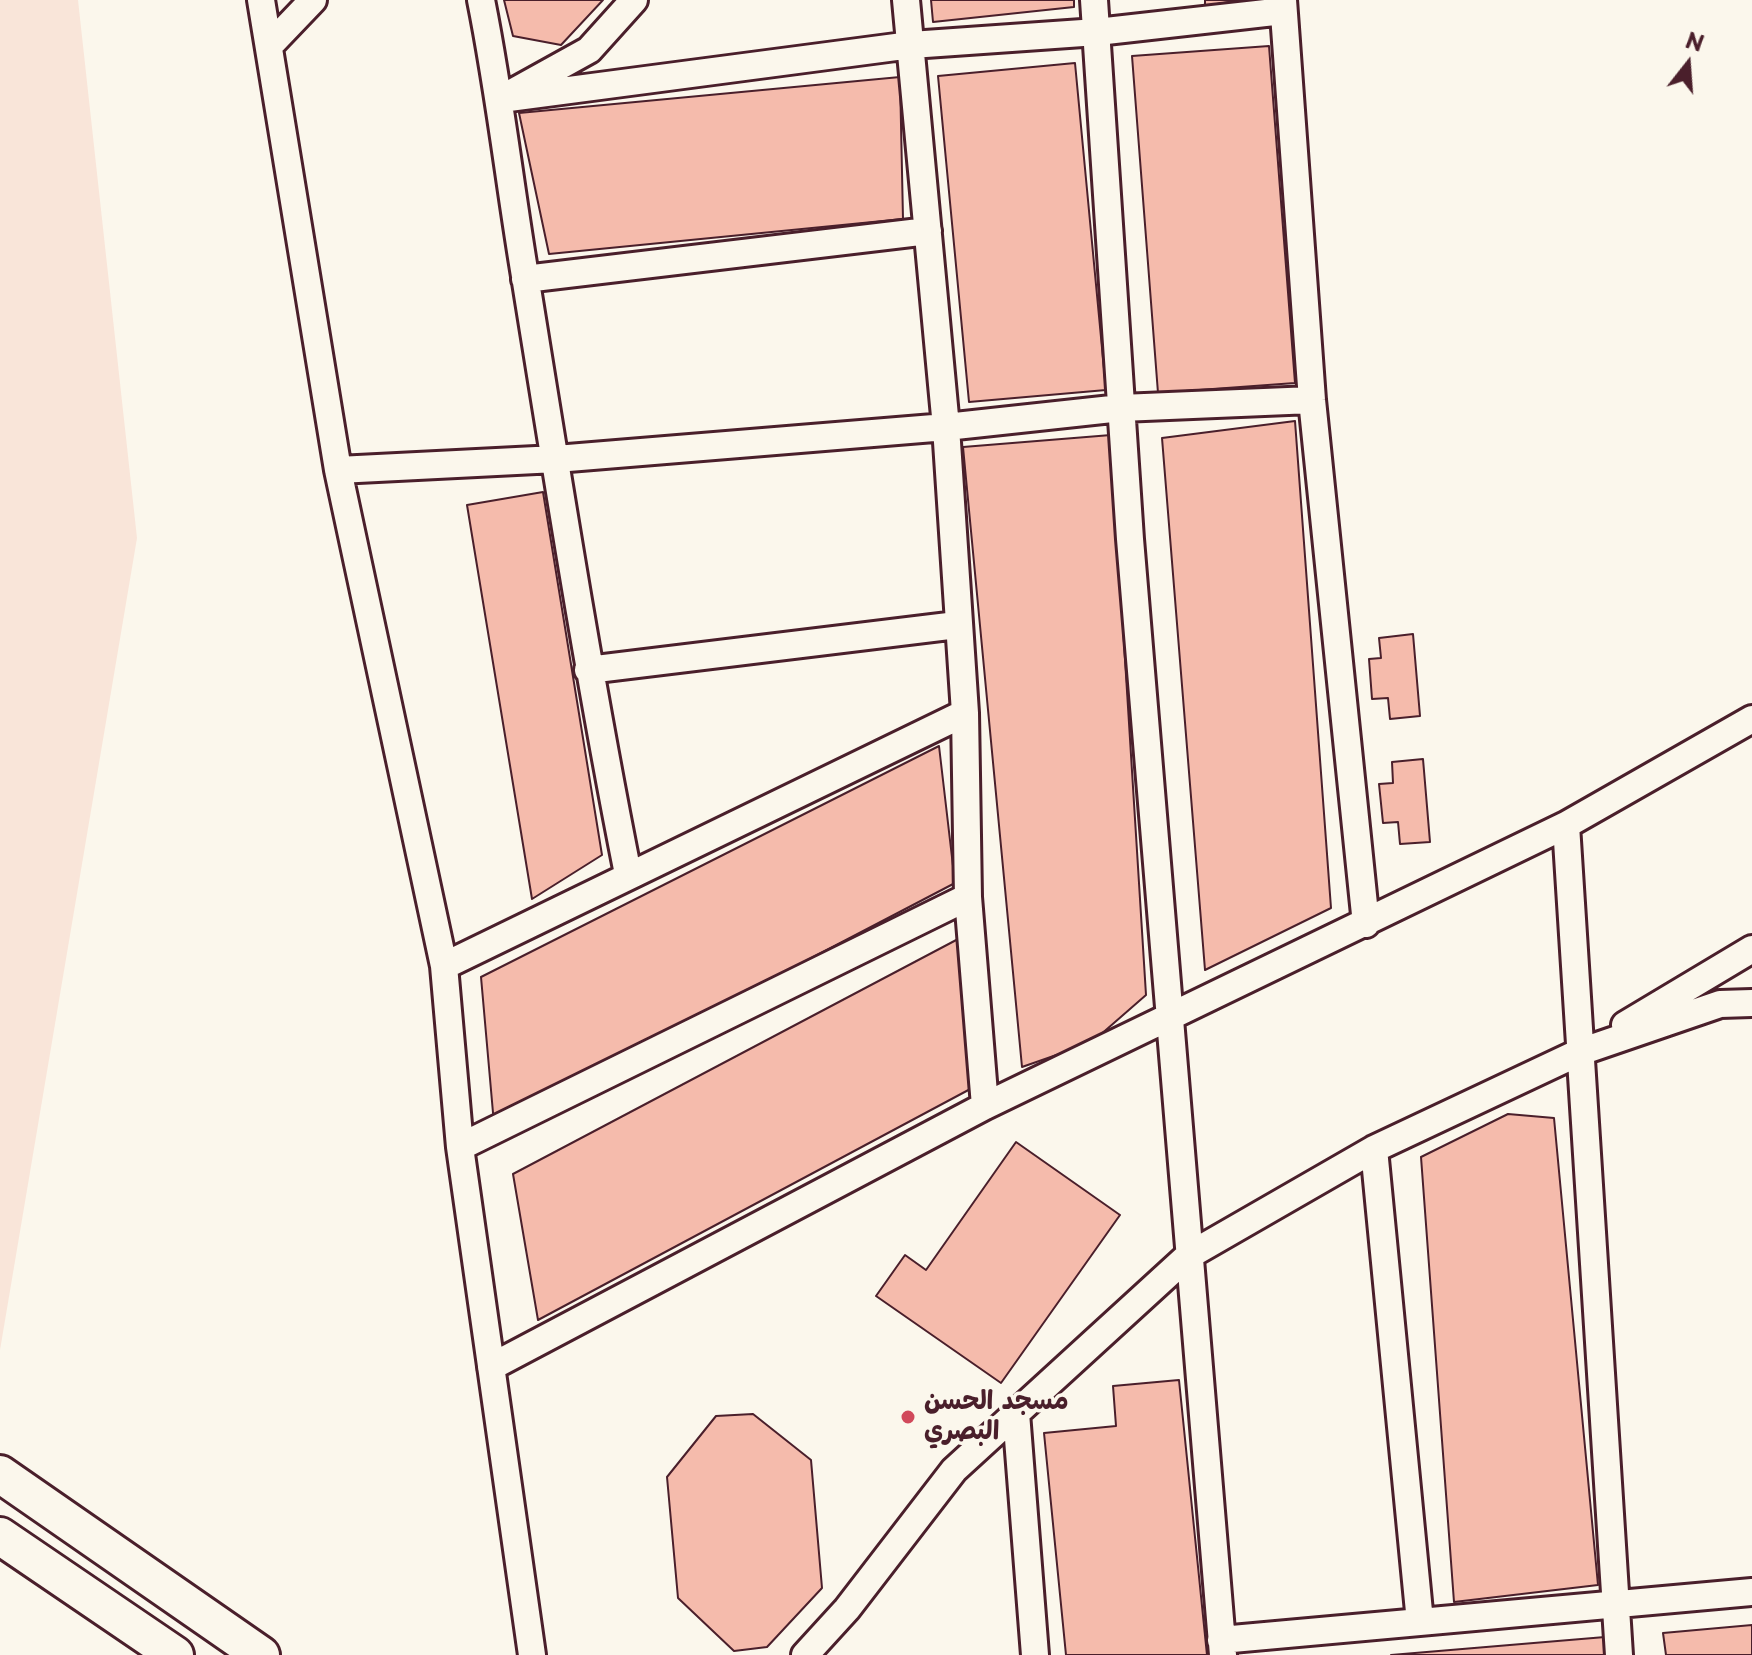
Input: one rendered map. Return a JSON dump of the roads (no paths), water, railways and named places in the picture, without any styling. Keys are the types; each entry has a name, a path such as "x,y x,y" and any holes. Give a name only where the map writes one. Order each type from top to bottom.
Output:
{"main road":[{"path":"0,1474 261,1655"},
{"path":"0,1536 175,1655"}],"street":[{"path":"261,0 338,470 444,966 460,1147 532,1655"},
{"path":"270,45 313,0"},
{"path":"481,0 501,99 525,279 588,670 628,874"},
{"path":"501,99 589,50 634,0"},
{"path":"906,0 946,427 965,713 968,897 985,1106"},
{"path":"1094,0 1121,408 1222,1648 1420,1622 1752,1592"},
{"path":"501,99 911,45 1097,32 1283,6 1312,400 1366,924"},
{"path":"525,279 928,231"},
{"path":"338,470 556,459 946,427 1121,408 1312,400"},
{"path":"588,670 957,625"},
{"path":"444,966 965,713"},
{"path":"491,1367 985,1106 1566,825 1752,719"},
{"path":"1566,825 1613,1605 1619,1655"},
{"path":"460,1147 968,897"},
{"path":"805,1655 847,1609 954,1470 1188,1256 1374,1149 1580,1052 1752,949"},
{"path":"1580,1052 1720,1004 1752,1003"},
{"path":"1374,1149 1420,1622"},
{"path":"1016,1413 1035,1655"}],"place":[{"name":"مسجد الحسن البصري","path":"908,1417"}]}
